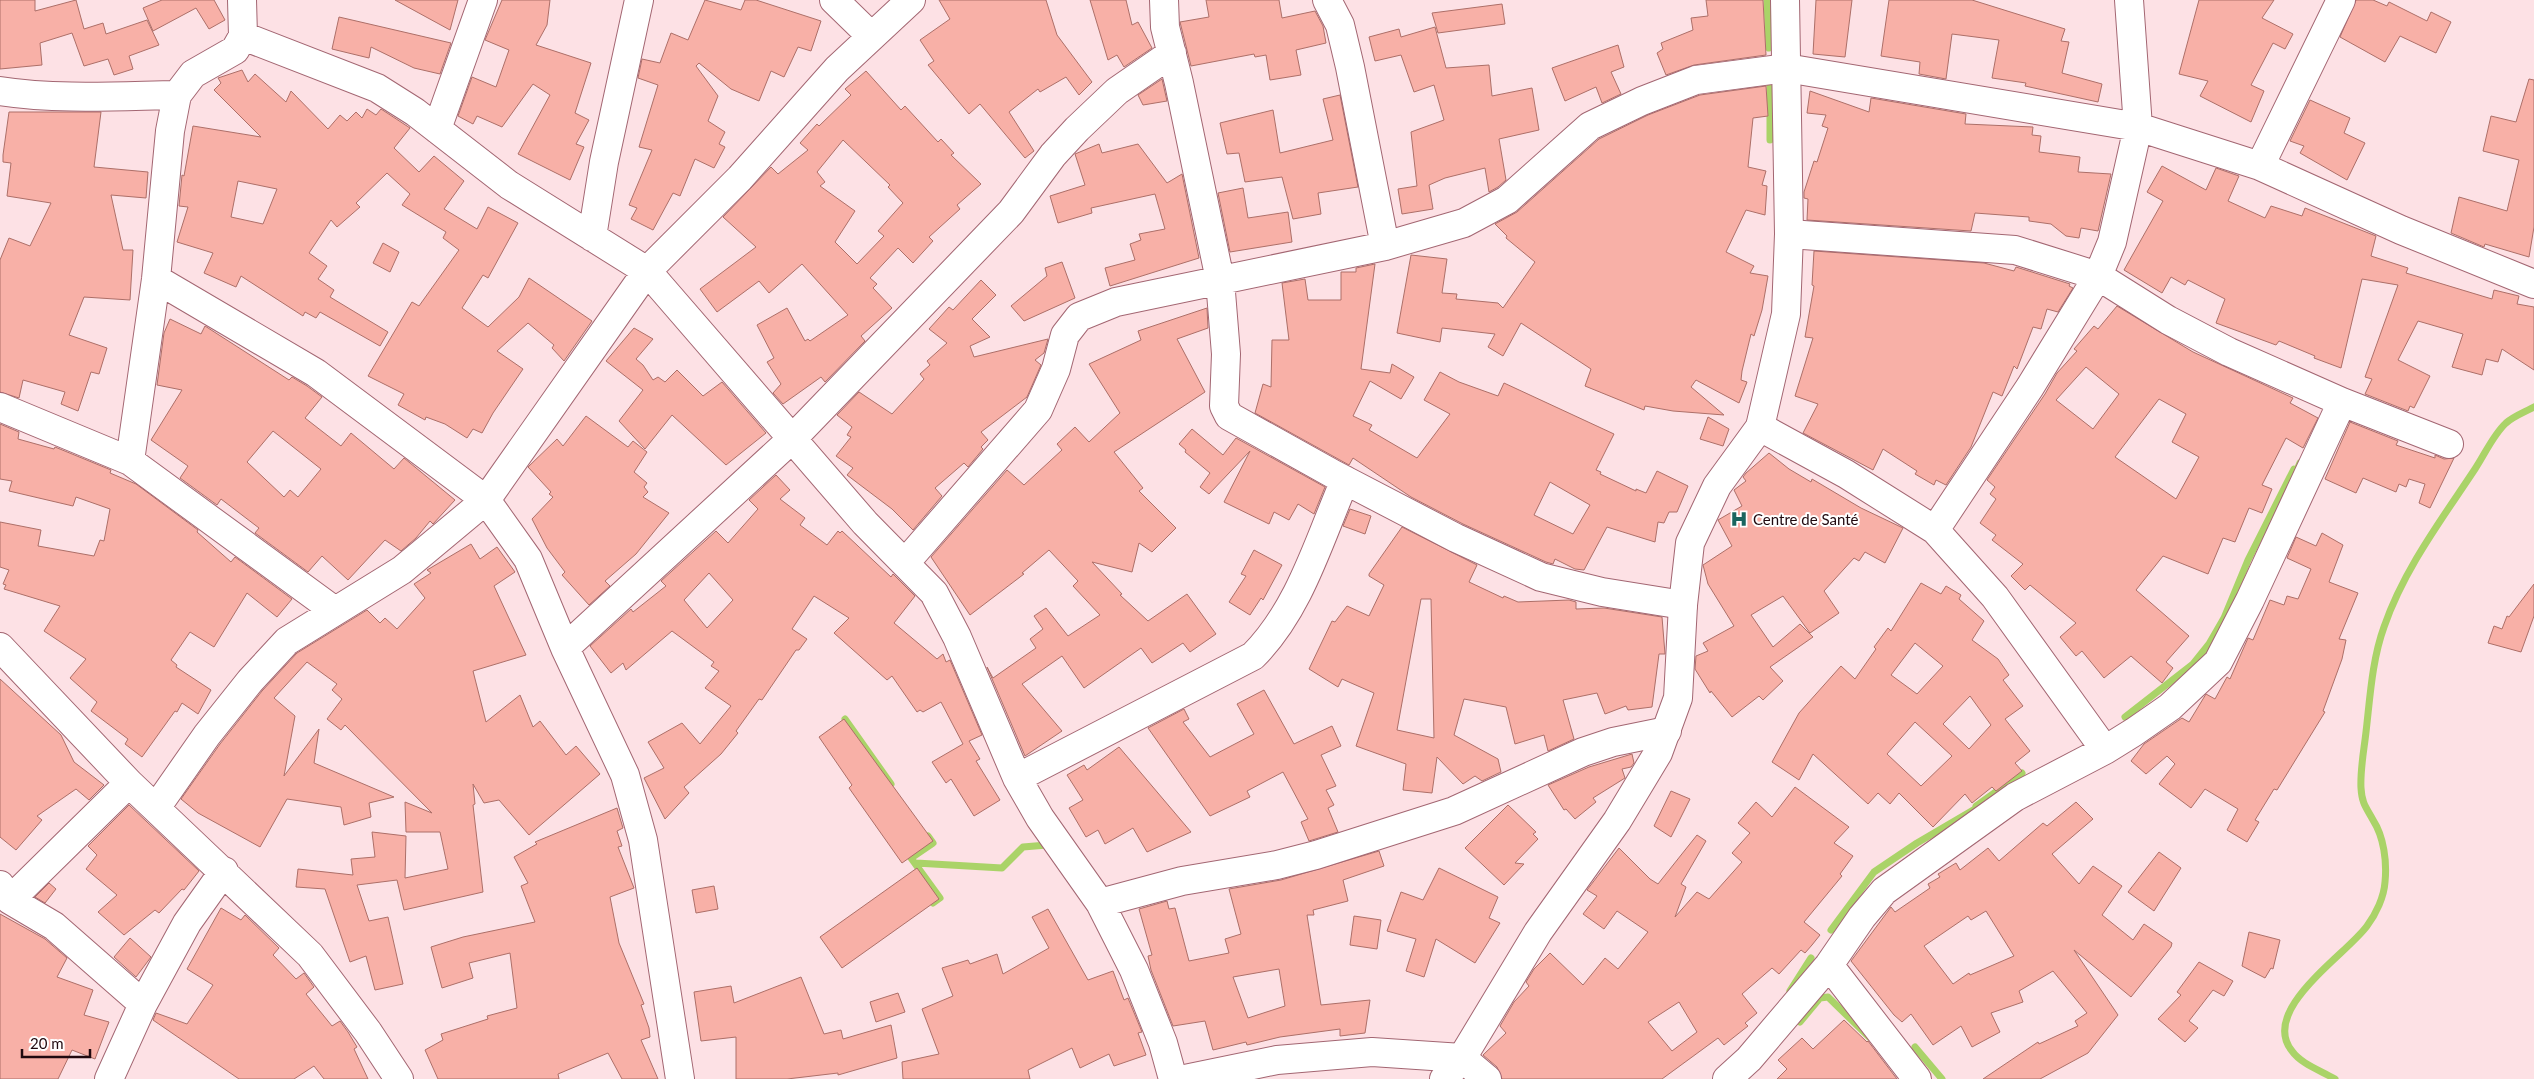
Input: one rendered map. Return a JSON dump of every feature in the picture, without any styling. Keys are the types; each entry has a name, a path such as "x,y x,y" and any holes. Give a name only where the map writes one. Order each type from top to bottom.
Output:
{"street":[{"path":"130,461 156,279 170,131 177,95 193,74 235,50 243,36 242,0"},
{"path":"437,129 483,0"},
{"path":"592,237 604,162 639,0"},
{"path":"834,0 871,36"},
{"path":"1164,0 1165,27 1220,280 1226,354 1224,406 1229,416 1456,538 1541,577 1602,592 1683,605"},
{"path":"1327,0 1340,25 1350,66 1385,246"},
{"path":"1444,1079 1462,1058 1538,932 1617,822 1658,753 1678,698 1683,605 1690,543 1717,486 1760,426 1786,314 1789,234 1785,0"},
{"path":"1935,530 2030,387 2098,276 2112,242 2138,127 2130,0"},
{"path":"2260,166 2341,0"},
{"path":"156,808 207,735 250,681 287,641 402,570 486,500 647,271 740,178 837,68 871,36 901,3"},
{"path":"243,36 377,88 437,129 509,185 647,271 865,523 934,593 957,637 1017,778 1040,818 1100,903 1134,970 1163,1043 1173,1079"},
{"path":"565,648 793,438 1010,212 1052,155 1076,129 1117,91 1172,53"},
{"path":"905,562 1038,410 1056,369 1065,335 1079,317 1116,302 1385,246 1464,223 1507,200 1590,126 1642,101 1696,80 1786,68 2138,127 2260,166 2401,230 2534,284"},
{"path":"0,91 26,95 67,96 177,95"},
{"path":"1789,234 2015,250 2098,276 2168,320 2230,352 2342,402 2449,444"},
{"path":"156,279 316,373 486,500 528,559 565,648 625,775 643,840 680,1079"},
{"path":"1727,1079 1750,1059 1830,966 1862,917 1884,891 2015,797 2105,750 2170,707 2218,662 2250,600 2342,402"},
{"path":"0,407 130,461 335,611"},
{"path":"1760,426 1846,474 1935,530 1995,597 2105,750"},
{"path":"1017,778 1253,656 1271,638 1292,604 1345,480"},
{"path":"0,647 129,783 224,871 310,955 368,1032 400,1079"},
{"path":"1100,903 1182,881 1277,865 1316,855 1454,811 1583,752 1613,742 1667,731"},
{"path":"129,783 3,891 54,926 143,1004"},
{"path":"108,1079 143,1004 187,923 224,871"},
{"path":"1830,966 1917,1079"},
{"path":"1185,1079 1277,1060 1372,1052 1462,1058 1487,1079"}],"building":[{"path":"0,0 35,0 35,11 76,0 84,29 103,23 106,34 147,20 159,45 129,56 133,69 114,75 108,59 84,66 72,33 40,43 42,65 0,69"},
{"path":"162,0 214,0 225,20 209,29 196,8 153,31 143,8"},
{"path":"395,0 458,0 450,30"},
{"path":"502,0 550,0 547,25 536,45 591,63 575,113 589,120 576,144 584,147 570,180 518,154 550,95 533,84 502,127 477,116 473,124 458,116 472,77 496,87 509,50 485,40"},
{"path":"705,0 741,10 745,0 756,0 821,21 811,51 798,47 784,77 771,71 759,101 731,89 699,63 696,66 718,96 708,121 725,132 719,144 725,147 714,168 695,159 680,196 673,193 653,230 631,219 637,208 629,205 652,150 639,147 658,85 638,78 642,59 660,63 671,33 688,40"},
{"path":"939,0 1046,0 1057,35 1092,82 1079,95 1066,77 1040,92 1038,89 1009,112 1034,151 1025,158 980,104 969,114 928,65 934,61 920,40 950,19"},
{"path":"1090,0 1126,0 1132,25 1138,22 1152,48 1124,67 1117,55 1108,60"},
{"path":"1206,0 1279,0 1282,18 1315,11 1323,26 1326,43 1296,50 1301,75 1270,80 1266,55 1255,57 1254,54 1191,66 1180,22 1209,17"},
{"path":"1706,0 1763,0 1766,55 1694,65 1666,75 1657,53 1663,49 1661,43 1693,30 1691,18 1708,16"},
{"path":"1816,0 1852,0 1845,57 1813,54"},
{"path":"1889,0 1972,0 2065,29 2061,41 2069,42 2062,73 2102,84 2098,102 2025,86 2026,83 1992,78 1999,40 1952,34 1946,79 1919,74 1920,62 1881,56"},
{"path":"2199,0 2274,0 2262,18 2293,34 2285,49 2273,43 2251,85 2264,91 2251,122 2200,96 2208,81 2179,74"},
{"path":"2356,0 2373,0 2387,6 2389,2 2427,21 2431,12 2451,22 2436,53 2400,36 2385,62 2340,37"},
{"path":"1502,4 1505,24 1438,33 1432,13"},
{"path":"339,17 451,43 440,74 414,68 371,47 369,58 332,49"},
{"path":"1435,27 1446,68 1489,65 1492,96 1532,88 1539,130 1499,139 1506,180 1498,187 1489,192 1485,168 1445,178 1429,185 1433,209 1402,214 1398,189 1417,186 1411,132 1444,120 1434,85 1414,92 1401,55 1375,61 1369,37 1399,29 1401,37"},
{"path":"1618,45 1624,67 1611,72 1621,94 1602,103 1596,87 1565,101 1552,68"},
{"path":"242,70 248,82 255,74 286,102 291,91 328,129 340,115 347,121 356,112 362,118 367,109 376,115 381,109 410,128 394,148 419,172 434,156 464,181 444,209 477,229 488,207 518,223 488,278 483,275 462,308 488,327 519,297 529,278 592,321 564,361 552,348 554,345 528,323 497,351 523,369 493,413 482,433 473,429 467,438 445,424 426,417 425,420 398,405 404,394 368,376 412,302 419,306 459,250 443,238 446,232 402,205 410,194 387,173 356,203 360,207 337,227 331,220 309,253 327,266 318,279 334,290 330,297 388,332 380,346 320,312 316,318 305,312 303,316 241,276 236,287 204,273 213,253 177,242 188,207 179,206 182,175 184,176 193,126 261,137 214,90 221,83 218,78","holes":["238,181 277,189 263,224 231,217"]},
{"path":"866,71 901,110 905,106 938,142 941,139 954,153 951,155 981,184 957,205 960,209 929,237 933,241 913,263 898,248 870,278 877,284 873,288 892,308 861,336 865,341 825,382 821,377 783,404 773,393 781,384 767,362 774,358 757,325 787,308 805,341 808,339 810,341 848,315 802,264 769,293 759,281 717,312 700,289 756,247 723,217 771,167 778,174 808,150 800,143 817,124 819,126 851,95 845,89","holes":["843,140 890,185 888,187 903,203 878,231 884,236 857,264 835,242 855,211 820,186 825,182 817,172"]},
{"path":"1162,79 1167,101 1143,105 1138,95"},
{"path":"2529,79 2534,80 2534,227 2529,257 2485,244 2484,247 2451,233 2459,197 2507,211 2519,160 2483,151 2491,116 2516,122"},
{"path":"1766,86 1768,116 1753,118 1748,167 1766,171 1762,185 1767,186 1765,215 1746,210 1726,252 1754,266 1750,273 1768,276 1762,310 1754,336 1751,334 1742,371 1741,380 1747,382 1739,403 1696,380 1691,387 1724,415 1673,411 1645,406 1644,410 1585,386 1591,369 1521,323 1503,356 1488,347 1495,334 1442,328 1440,342 1397,333 1411,255 1447,259 1442,293 1457,294 1456,299 1498,303 1503,308 1535,262 1506,238 1507,236 1495,224 1517,212 1599,139 1648,115 1700,95"},
{"path":"1810,91 1869,112 1871,98 1966,114 1965,124 2033,127 2032,135 2041,136 2039,152 2080,157 2078,172 2111,174 2098,231 2081,228 2079,238 2066,236 2051,224 2029,221 2029,217 1975,213 1971,231 1807,220 1808,199 1804,198 1804,192 1814,161 1817,162 1828,128 1822,126 1826,115 1807,113"},
{"path":"1340,95 1358,187 1318,193 1321,214 1293,219 1282,177 1245,182 1239,153 1227,154 1220,123 1273,110 1280,153 1333,140 1323,99"},
{"path":"2310,100 2350,118 2344,133 2365,143 2347,180 2300,153 2304,146 2290,141"},
{"path":"9,112 101,112 94,167 148,172 146,198 111,195 123,250 133,250 130,300 84,297 69,335 107,348 99,374 91,372 78,411 61,404 65,392 23,380 19,398 0,392 0,260 9,238 30,246 51,203 7,196 11,163 3,162 3,155"},
{"path":"1099,144 1102,153 1138,144 1167,183 1182,174 1199,258 1110,286 1105,268 1135,260 1130,244 1141,240 1139,234 1165,229 1155,194 1091,208 1092,213 1058,223 1050,196 1085,185 1075,154"},
{"path":"2162,166 2206,190 2216,168 2239,176 2228,201 2265,218 2271,206 2302,216 2305,208 2376,236 2371,256 2408,268 2406,273 2492,299 2494,290 2519,296 2517,304 2534,307 2534,370 2502,349 2498,362 2486,359 2482,375 2452,367 2463,334 2418,321 2398,360 2430,376 2414,408 2410,406 2408,411 2365,394 2372,379 2365,377 2398,285 2362,279 2341,368 2314,358 2315,356 2279,341 2276,345 2216,323 2225,299 2188,280 2185,285 2171,277 2162,293 2124,270 2163,201 2147,192"},
{"path":"1243,188 1248,218 1288,212 1292,242 1230,252 1218,193"},
{"path":"383,243 399,252 390,272 373,263"},
{"path":"1814,251 1984,263 2014,271 2016,267 2070,284 2069,286 2073,288 2058,312 2047,309 2041,329 2033,327 2017,369 2014,366 2002,396 1993,392 1971,447 1946,485 1936,480 1934,485 1915,474 1917,471 1883,449 1873,470 1803,433 1818,404 1795,396 1813,338 1805,337 1814,286 1812,285"},
{"path":"1062,262 1075,298 1024,321 1011,306 1047,276 1045,268"},
{"path":"1375,264 1361,369 1390,373 1392,364 1414,377 1401,399 1370,381 1353,416 1372,425 1369,430 1417,458 1450,414 1424,400 1440,372 1459,382 1498,396 1504,383 1614,434 1596,470 1601,472 1600,474 1636,491 1636,489 1646,493 1657,471 1688,486 1677,512 1669,512 1664,523 1658,522 1655,542 1607,527 1584,570 1575,569 1555,559 1553,564 1546,562 1463,524 1411,497 1353,458 1349,465 1255,413 1263,384 1271,387 1272,340 1289,340 1282,283 1305,279 1308,300 1341,300 1341,272 1356,272 1356,268","holes":["1550,482 1590,505 1573,534 1534,515"]},
{"path":"981,280 996,295 972,319 990,337 970,346 974,357 1048,339 1044,353 1035,360 1041,365 1027,397 981,432 988,440 981,447 983,449 968,467 964,463 935,488 942,496 913,530 892,509 847,475 853,468 836,456 851,437 847,435 852,427 837,415 859,392 892,414 924,379 920,374 930,365 927,361 947,343 929,329 949,307 953,310"},
{"path":"2117,306 2193,352 2293,398 2290,403 2318,418 2303,448 2286,438 2262,485 2272,489 2262,513 2249,508 2235,542 2223,538 2208,574 2163,556 2136,590 2189,636 2166,662 2173,668 2162,683 2131,656 2104,678 2082,651 2076,656 2060,637 2076,623 2030,585 2025,590 2011,576 2023,564 1992,540 1996,535 1980,523 1996,499 1990,494 1995,487 1987,480 2057,373 2077,351 2074,349 2094,326 2098,329","holes":["2086,367 2119,394 2093,429 2056,400","2159,399 2186,414 2172,442 2199,457 2176,499 2115,457"]},
{"path":"1207,308 1208,328 1177,339 1205,392 1114,452 1143,488 1139,491 1176,528 1152,552 1139,543 1132,572 1092,562 1122,594 1120,595 1148,621 1187,594 1216,634 1190,652 1183,643 1152,663 1141,648 1084,688 1062,656 1022,684 1062,731 1025,756 987,667 993,678 1036,648 1030,639 1043,629 1034,616 1046,608 1068,636 1100,615 1073,586 1078,581 1049,550 1022,573 1024,574 970,615 931,557 1007,470 1024,485 1062,450 1057,444 1075,427 1089,442 1120,413 1089,364 1141,340 1138,331"},
{"path":"170,319 201,334 205,326 289,380 292,377 322,397 305,418 341,446 351,433 394,469 404,458 455,500 433,524 430,521 416,538 401,551 385,540 348,580 322,556 308,572 255,533 259,528 221,499 217,505 180,478 188,466 151,440 182,390 157,385 164,333","holes":["273,431 321,469 298,497 290,490 284,497 247,462"]},
{"path":"634,328 653,339 636,359 643,365 653,380 658,377 665,382 677,370 703,396 722,382 766,433 726,465 672,415 645,449 619,421 643,390 606,361"},
{"path":"586,416 628,447 633,441 647,452 634,472 647,483 644,487 648,492 643,497 669,513 636,554 605,581 610,586 589,605 562,575 565,572 547,548 532,519 553,497 549,494 551,492 528,467 557,439 563,446"},
{"path":"1708,417 1729,429 1723,446 1700,439"},
{"path":"2350,422 2398,441 2396,445 2435,458 2435,455 2444,459 2454,458 2430,508 2419,503 2425,484 2409,479 2406,487 2399,484 2396,492 2363,478 2356,493 2325,479"},
{"path":"0,424 19,432 18,439 54,449 55,447 111,470 110,473 136,484 198,530 197,532 231,562 235,557 292,599 277,617 247,593 214,647 190,632 171,660 177,665 176,667 211,690 198,714 182,703 142,757 125,744 128,739 91,711 97,702 70,678 86,659 44,631 60,606 4,589 6,585 3,584 9,570 0,567 0,522 41,530 38,546 94,556 100,540 104,541 110,509 76,497 73,506 9,491 12,481 0,479"},
{"path":"1192,429 1223,455 1236,438 1325,487 1314,514 1298,504 1289,520 1274,512 1269,524 1224,502 1250,451 1209,494 1200,487 1210,473 1185,452 1186,450 1179,444"},
{"path":"1769,453 1789,469 1811,482 1812,479 1861,508 1903,528 1885,563 1865,552 1859,561 1854,558 1824,591 1839,613 1810,633 1783,596 1751,615 1773,647 1800,624 1813,637 1770,667 1783,681 1763,700 1759,696 1732,717 1711,691 1710,693 1695,669 1696,656 1708,651 1703,643 1734,626 1708,584 1703,565 1732,546 1718,520 1742,506 1734,490 1746,481 1743,477 1746,473"},
{"path":"776,475 790,490 780,499 805,518 800,525 827,545 838,531 840,533 842,531 891,577 893,574 915,596 894,623 937,659 943,654 946,662 950,660 982,735 969,741 980,759 976,761 1000,800 974,816 951,779 946,783 932,762 963,744 941,702 923,712 920,710 917,712 892,676 887,680 834,633 849,618 814,596 792,629 807,639 799,650 796,650 762,700 759,699 736,731 738,733 721,754 684,787 689,793 665,819 644,778 664,768 648,742 682,723 700,744 731,706 705,688 719,671 711,666 714,662 672,631 626,670 623,663 611,673 590,646 631,609 633,612 666,586 661,581 716,531 728,543 758,509 749,500","holes":["709,573 733,600 707,628 684,600"]},
{"path":"1350,509 1371,516 1365,534 1343,526"},
{"path":"1402,527 1477,565 1469,582 1503,598 1504,596 1518,602 1569,600 1576,602 1576,609 1604,608 1662,617 1665,654 1659,654 1652,707 1628,710 1626,706 1605,714 1597,693 1563,700 1574,739 1548,751 1544,735 1515,744 1506,707 1464,699 1454,735 1498,759 1501,772 1482,781 1475,776 1463,784 1437,757 1432,793 1403,790 1406,764 1356,746 1374,693 1342,679 1338,687 1309,669 1332,621 1335,622 1347,606 1369,616 1384,585 1369,576","holes":["1421,599 1431,599 1434,738 1397,730"]},
{"path":"2322,533 2343,545 2329,582 2358,593 2339,639 2346,640 2342,659 2323,711 2325,712 2277,790 2274,789 2255,820 2259,822 2247,842 2227,830 2238,809 2205,789 2191,808 2159,784 2175,764 2167,756 2146,774 2131,761 2144,744 2182,718 2189,722 2206,694 2215,699 2227,677 2230,679 2248,638 2253,640 2270,600 2284,605 2287,596 2298,599 2311,569 2287,558 2296,537 2316,546"},
{"path":"471,544 480,559 497,547 515,572 494,586 526,655 473,671 486,722 520,695 533,727 540,721 566,755 576,746 600,774 529,835 499,800 484,803 473,784 475,804 473,805 483,892 404,910 397,880 357,885 369,921 388,917 403,984 375,990 366,956 350,962 325,889 296,887 298,869 353,875 351,859 375,857 372,832 406,836 405,878 448,869 440,832 406,832 405,802 432,813 345,725 341,730 327,719 342,699 332,690 337,684 307,662 274,698 295,716 284,776 319,729 314,763 394,797 369,803 371,817 344,825 341,807 287,799 260,847 198,813 181,799 220,744 262,691 297,653 367,610 380,623 385,618 397,629 425,598 414,584 431,573 427,570"},
{"path":"1254,550 1282,565 1263,600 1261,598 1250,615 1229,602 1246,576 1241,574"},
{"path":"1921,583 1941,594 1946,586 1961,595 1959,599 1984,621 1972,640 1998,659 2009,675 2003,680 2023,706 2005,719 2030,751 2015,763 2022,771 1996,791 1992,787 1972,803 1965,794 1933,827 1899,793 1890,804 1878,793 1868,804 1813,754 1799,780 1772,762 1799,713 1841,666 1855,679 1888,628 1891,631","holes":["1915,643 1943,666 1917,694 1891,675","1970,696 1991,725 1969,749 1943,724","1915,722 1952,756 1921,786 1887,754"]},
{"path":"2534,584 2534,616 2521,652 2488,643 2494,626 2502,629 2507,616 2509,617"},
{"path":"0,679 61,735 74,762 104,785 89,800 76,789 37,816 42,820 16,850 0,837"},
{"path":"1264,690 1294,744 1332,726 1341,746 1321,755 1336,786 1326,790 1334,805 1328,808 1338,832 1309,841 1301,822 1308,819 1283,772 1247,791 1250,797 1210,816 1148,728 1184,709 1189,719 1183,722 1210,757 1254,734 1237,704"},
{"path":"844,719 933,841 902,863 849,788 852,785 819,737"},
{"path":"1119,747 1191,832 1147,852 1133,828 1105,844 1098,830 1086,837 1069,808 1083,800 1067,775 1084,765 1087,770"},
{"path":"1632,754 1634,763 1631,767 1622,769 1625,778 1593,798 1596,802 1575,819 1566,809 1564,810 1548,785 1589,767"},
{"path":"1795,787 1849,827 1834,843 1853,856 1840,874 1842,876 1804,922 1820,935 1812,945 1805,953 1801,950 1779,974 1772,968 1742,994 1757,1013 1745,1023 1748,1026 1724,1045 1718,1038 1662,1079 1502,1079 1497,1067 1483,1055 1506,1033 1500,1026 1514,1002 1529,986 1526,982 1534,969 1550,953 1583,985 1605,958 1618,969 1648,932 1617,911 1604,929 1583,914 1597,896 1587,890 1619,848 1650,879 1658,884 1697,835 1706,841 1681,884 1686,887 1675,917 1697,892 1709,899 1742,862 1732,853 1750,833 1738,823 1756,802 1772,817","holes":["1679,1002 1697,1032 1672,1051 1648,1022"]},
{"path":"1671,791 1690,799 1671,837 1654,826"},
{"path":"2076,802 2093,819 2052,854 2079,884 2093,866 2122,886 2102,915 2133,940 2144,924 2172,943 2171,947 2131,997 2074,950 2118,1015 2088,1053 2040,1079 1983,1079 2038,1042 2039,1044 2078,1026 2075,1021 2087,1013 2053,971 2019,991 2023,1002 1991,1013 2000,1032 1972,1047 1961,1026 1933,1045 1911,1014 1902,1022 1894,1015 1851,961 1891,907 1895,912 1930,888 1928,884 1940,877 1938,874 1956,863 1960,870 1988,848 1999,861 2043,823 2047,826","holes":["1986,911 2014,956 1970,975 1969,973 1953,984 1924,946 1968,916 1971,920"]},
{"path":"129,805 199,871 184,890 182,889 159,913 155,910 124,935 98,912 117,895 86,869 97,855 88,846"},
{"path":"1508,805 1536,832 1533,834 1538,839 1515,863 1524,864 1504,885 1465,848"},
{"path":"617,808 623,828 617,831 622,846 618,847 634,888 610,897 619,943 644,1004 641,1005 650,1037 641,1040 658,1079 622,1079 608,1053 558,1074 559,1079 438,1079 425,1050 443,1040 441,1034 488,1019 487,1016 517,1008 510,953 469,963 473,978 442,988 431,947 463,937 535,922 521,886 528,883 514,857 537,844 535,842"},
{"path":"1379,851 1384,866 1343,880 1348,901 1313,910 1314,915 1307,915 1321,1005 1370,1000 1365,1033 1340,1036 1340,1029 1280,1037 1247,1045 1246,1042 1213,1050 1205,1021 1173,1026 1151,970 1148,956 1152,955 1139,909 1167,901 1169,909 1175,908 1189,961 1229,953 1225,939 1241,934 1229,889 1281,880","holes":["1279,969 1285,1006 1248,1018 1233,977"]},
{"path":"2159,852 2181,868 2154,911 2128,892"},
{"path":"917,868 939,899 842,968 820,937"},
{"path":"1439,868 1498,897 1489,918 1500,923 1475,963 1436,939 1424,977 1406,971 1416,939 1387,931 1401,892 1423,900"},
{"path":"49,883 56,889 45,903 35,897"},
{"path":"714,886 718,909 696,913 692,890"},
{"path":"221,908 241,920 245,915 279,948 273,955 296,979 304,973 314,987 306,994 332,1026 340,1021 357,1047 354,1049 368,1079 324,1079 314,1066 294,1079 239,1079 153,1020 156,1013 187,1024 213,985 187,969"},
{"path":"1048,909 1088,980 1113,971 1124,1000 1128,998 1142,1032 1138,1033 1146,1055 1114,1066 1109,1054 1080,1068 1072,1048 1028,1070 1030,1079 903,1079 902,1062 939,1054 922,1009 953,996 942,968 968,960 970,964 997,954 1003,974 1049,948 1032,917"},
{"path":"0,914 45,939 67,958 57,977 93,990 84,1015 109,1022 95,1059 72,1050 58,1079 0,1079"},
{"path":"1354,916 1381,920 1377,949 1350,945"},
{"path":"2249,932 2280,940 2273,969 2271,968 2265,978 2242,966"},
{"path":"130,938 151,957 136,977 114,957"},
{"path":"2199,962 2233,981 2224,996 2213,990 2189,1021 2198,1028 2185,1042 2158,1019 2181,995 2177,992"},
{"path":"801,977 824,1034 841,1030 843,1039 891,1025 897,1058 838,1075 838,1073 787,1079 736,1079 736,1037 701,1041 694,992 731,986 734,1003"},
{"path":"898,993 905,1012 876,1022 870,1002"},
{"path":"1844,1020 1868,1041 1897,1079 1777,1079 1787,1069 1778,1060 1802,1038 1813,1049"}],"waterway":[{"path":"1767,0 1769,48"},
{"path":"1770,77 1770,140"},
{"path":"2335,1079 2296,1056 2285,1035 2287,1018 2296,1001 2325,967 2367,926 2383,894 2386,874 2384,850 2377,827 2363,802 2361,781 2372,679 2380,640 2392,606 2413,565 2493,439 2509,421 2534,407"},
{"path":"2125,717 2193,664 2209,644 2224,618 2248,560 2294,469 2297,470 2300,463"},
{"path":"845,719 891,784"},
{"path":"1831,930 1874,872 1917,843 1975,809 1976,806 2022,773"},
{"path":"928,836 933,843 911,858 940,898 933,903"},
{"path":"916,863 1002,868 1023,847 1047,845"},
{"path":"1790,991 1811,958"},
{"path":"1800,1022 1820,998 1828,997 1869,1037"},
{"path":"1915,1047 1942,1079"}],"place":[{"name":"Centre de Santé","path":"1739,519"}]}
